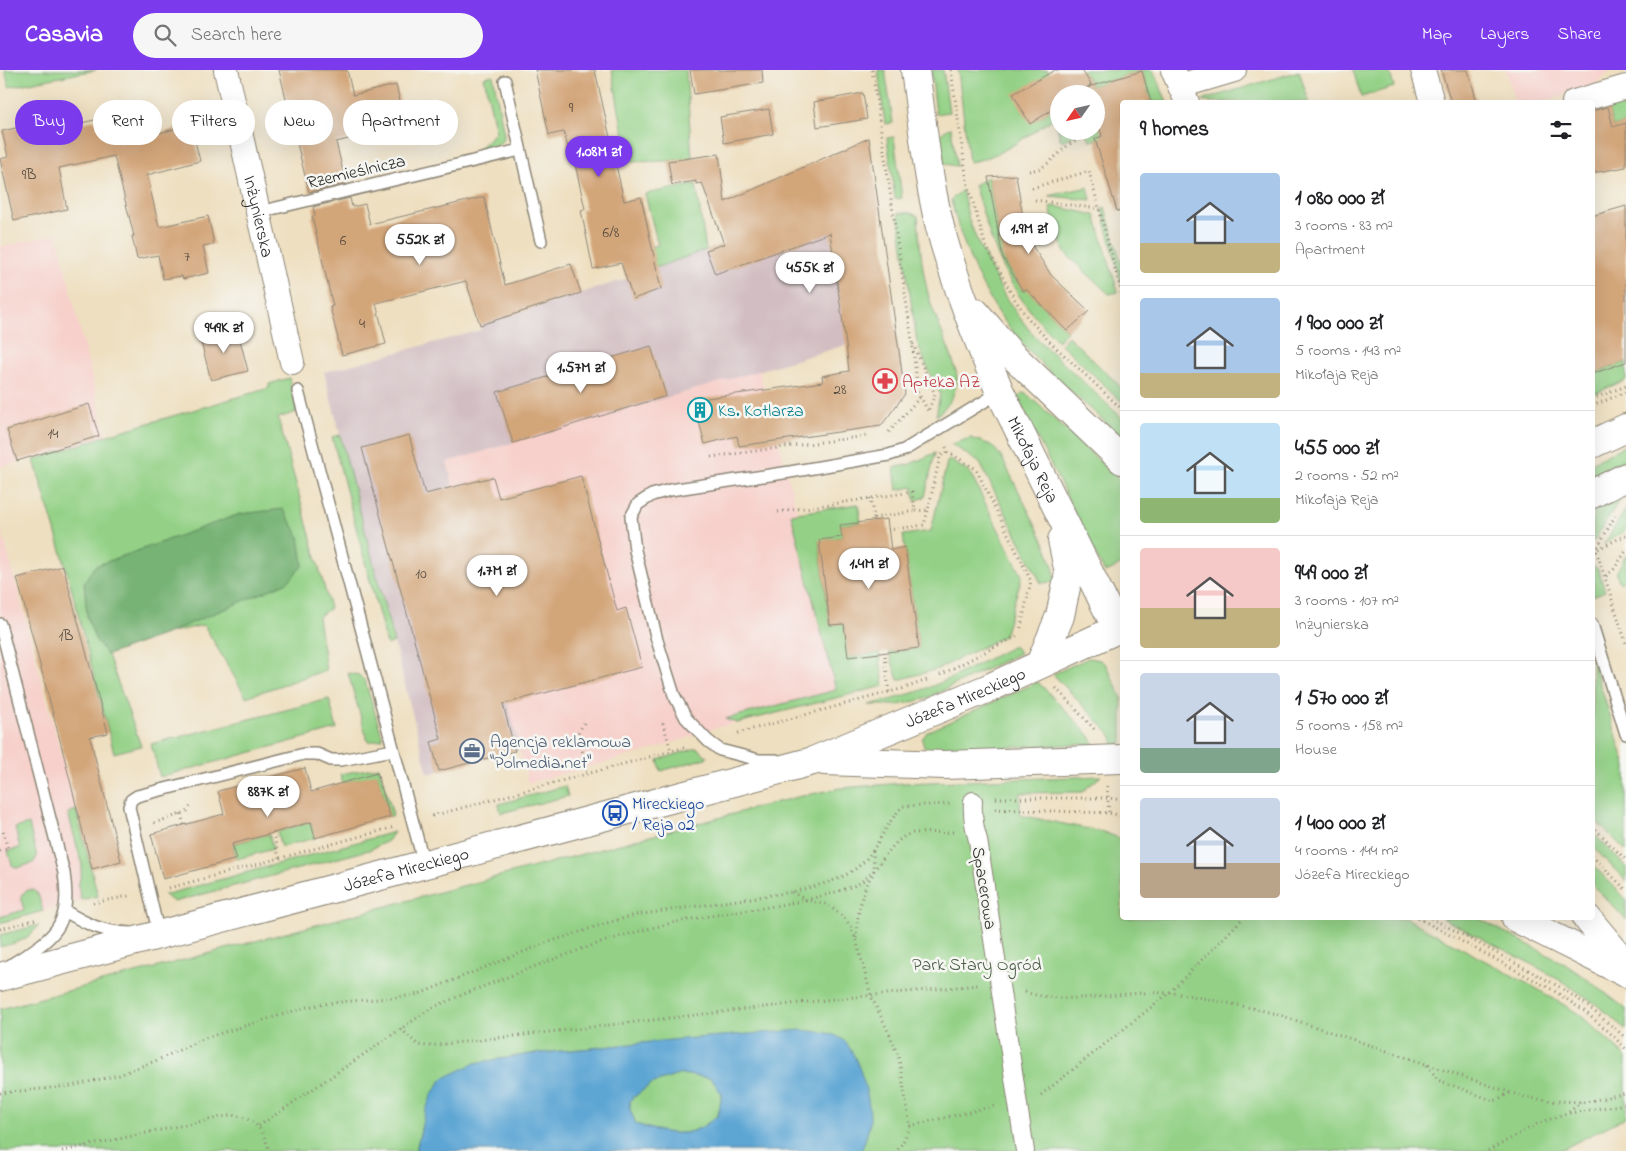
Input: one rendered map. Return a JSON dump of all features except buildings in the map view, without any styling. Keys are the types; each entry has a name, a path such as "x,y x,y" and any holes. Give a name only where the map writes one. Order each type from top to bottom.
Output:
{"main road":[{"name":"Mikołaja Reja","path":"915,70 931,186 944,242 958,285 1000,392 1120,630"},
{"name":"Mikołaja Reja","path":"958,285 972,308 1010,353 1120,458"},
{"path":"1595,443 1626,428"},
{"path":"1595,492 1626,476"},
{"path":"1047,488 1061,534 1069,572 1047,675"},
{"name":"Józefa Mireckiego","path":"0,977 813,761 989,688 1047,675 1120,633"},
{"name":"Józefa Mireckiego","path":"813,761 914,762 945,765 1120,759"},
{"path":"1520,920 1626,974"},
{"path":"1589,920 1626,965"}],"street":[{"name":"Inżynierska","path":"226,70 292,362"},
{"path":"1180,86 1234,70"},
{"path":"1423,70 1431,100"},
{"path":"1581,100 1626,87"},
{"name":"Spacerowa","path":"973,805 975,831 1025,1151"}],"lane":[{"path":"505,81 541,241"},
{"name":"Rzemieślnicza","path":"259,212 520,150"},
{"path":"298,390 424,864"},
{"path":"813,761 759,760 720,750 708,741 686,718 674,695 657,640 635,550 631,517 638,504 652,495 670,490 790,472 889,455 904,450 1000,392"},
{"path":"0,624 64,873 67,897 65,911 57,929 48,940 0,971"},
{"path":"1595,634 1626,734"},
{"path":"65,911 101,930 160,935 129,807 131,800 137,796 304,754 317,754 331,760 341,760 393,750"}],"path":[{"path":"0,929 110,899 150,893 889,692 935,677 1020,634 1031,581 976,469 948,452 918,392 872,70"},
{"path":"952,70 967,181 985,244 1014,298 1027,317 1049,341 1120,407"},
{"path":"1029,171 1043,167 1066,146 1078,139 1083,138 1086,142"},
{"path":"1032,188 1089,171 1120,287"},
{"path":"1035,200 1100,209"},
{"path":"912,341 935,394 928,412"},
{"path":"1595,398 1626,386"},
{"path":"1595,405 1626,392"},
{"path":"884,433 890,432 920,397"},
{"path":"711,457 875,434"},
{"path":"888,530 924,525 940,456 948,452"},
{"path":"778,512 912,492 915,511"},
{"path":"870,498 874,518 928,510"},
{"path":"1596,550 1617,513"},
{"path":"1596,550 1626,535"},
{"path":"1596,550 1606,576 1626,643"},
{"path":"1606,576 1614,570 1626,551"},
{"path":"885,656 889,692"},
{"path":"1047,675 1098,732"},
{"path":"584,723 578,733 588,774"},
{"path":"1107,783 1109,813"},
{"path":"973,805 987,798 1108,798 1120,800"},
{"path":"0,1093 71,1086 120,1075 205,1038 307,1007 321,1004 398,998 418,994 543,944 636,915 792,892 835,880 849,873 868,857 892,818 903,806 966,803 973,805 1109,813 1120,816"},
{"path":"181,814 184,825"},
{"path":"1595,829 1626,860"},
{"path":"0,851 8,849 3,831"},
{"path":"856,939 858,916 867,883 898,841 911,833 975,831"},
{"path":"273,833 279,858"},
{"path":"873,849 874,873"},
{"path":"1595,859 1626,890"},
{"path":"259,1126 430,1009 454,998 613,938 673,923 806,900 854,886 874,873"},
{"path":"792,892 806,900 826,904 839,913 849,924 856,939 871,996 890,1035 899,1060 910,1126 897,1151"},
{"path":"910,1126 1017,1097 1036,1099 1169,993 1241,920"},
{"path":"1422,920 1553,990 1584,1011 1626,1049"},
{"path":"1435,920 1558,986 1584,1003 1626,1038"},
{"path":"401,1029 418,1045 428,1046 1000,983 1037,996 1064,999 1169,993 1239,1005 1280,1015 1510,1093 1538,1099 1582,1102 1626,1093"},
{"path":"1426,1064 1438,1080 1494,1101 1510,1093"},
{"path":"1567,1114 1582,1102"},
{"path":"1488,1151 1537,1124 1567,1114 1626,1104"},
{"path":"62,1151 218,1117 231,1116 242,1117 259,1126 269,1151"}],"shaded area":[{"path":"1506,70 1610,70 1602,79 1590,87 1548,100 1514,100"},
{"path":"826,207 846,345 447,462 520,750 428,774 324,372 481,330 480,325 626,279"},
{"path":"57,234 106,436 0,467 0,247"},
{"path":"759,370 790,484 842,696 715,728 655,749 528,783 446,462"},
{"path":"0,524 76,810 68,812 82,871 78,886 81,900 43,911 24,910 0,917"}],"green space":[{"path":"5,70 96,70 9,87"},
{"path":"612,70 686,70 692,158 631,162 621,122"},
{"path":"878,70 885,70 893,123 885,124"},
{"path":"931,70 943,70 949,112 936,114"},
{"path":"958,70 1047,70 1053,80 1030,123 1050,111 1050,121 1003,151 969,162"},
{"path":"1082,70 1153,70 1166,100 1150,100 1142,71 1090,85 1091,84"},
{"path":"1353,70 1389,70 1394,87 1361,97"},
{"path":"1299,71 1308,100 1203,100"},
{"path":"493,75 504,135 503,140 496,146 477,150 496,132 484,77"},
{"path":"1626,99 1626,123 1613,127 1607,104"},
{"path":"951,128 957,166 944,164 940,135"},
{"path":"894,137 902,198 895,199 887,138"},
{"path":"988,177 1000,243 1005,251 1000,254 1023,291 1027,289 1067,331 1058,341 1024,302 1007,275 997,253 974,185"},
{"path":"696,184 706,250 632,276 623,254 658,245 645,194"},
{"path":"1088,187 1091,200 1049,196"},
{"path":"962,190 969,220 978,243 1004,295 1034,336 1120,416 1120,435 1037,359 1001,316 982,285 967,252 951,200"},
{"path":"1054,206 1095,215 1118,292 1109,294 1065,253 1055,228 1050,207"},
{"path":"1105,207 1120,259 1120,277 1102,209"},
{"path":"898,213 910,213 918,216 925,282 957,375 956,386 952,396 944,409 936,416 940,394 917,342"},
{"path":"1068,336 1120,386 1120,400 1061,344"},
{"path":"1626,362 1626,380 1595,393 1595,373"},
{"path":"289,378 297,412 278,418 330,608 318,617 326,670 246,697 204,625 168,633 108,655 141,746 114,753 65,564 34,460 114,433 269,388 269,384"},
{"path":"1023,393 1028,395 1120,480 1120,565 1105,573 1018,398"},
{"path":"340,435 394,642 387,645 332,437"},
{"path":"971,438 991,445 1001,456 1046,546 1054,570 1055,582 1041,583 980,463 951,444"},
{"path":"1626,445 1626,459 1595,474 1595,461"},
{"path":"935,453 925,497 915,501 913,487 897,490 894,468 910,464"},
{"path":"950,460 970,473 1022,576 1004,636 938,669 898,680 889,652 919,648 903,535 931,531 947,462"},
{"path":"1620,499 1595,539 1595,511"},
{"path":"858,504 861,522 841,525 842,537 819,541 830,625 844,624 849,657 879,653 884,686 737,723 725,719 836,690 791,514"},
{"path":"283,509 299,536 303,565 288,582 168,633 107,655 95,639 87,616 84,582 95,566 240,514"},
{"path":"1626,509 1626,530 1604,544"},
{"path":"1626,555 1626,579 1620,583 1616,573"},
{"path":"1595,567 1598,569 1605,591 1595,595"},
{"path":"1014,646 1020,653 925,699 898,705 869,705 941,683"},
{"path":"1089,658 1100,660 1106,665 1120,694 1120,743 1114,744 1111,735 1053,674"},
{"path":"1595,668 1626,766 1626,851 1595,820"},
{"path":"348,673 359,675 365,681 383,739 368,742"},
{"path":"1038,682 1089,735 1094,744 929,750 924,747 922,739 927,732"},
{"path":"329,699 337,729 160,777 151,744"},
{"path":"697,748 707,756 706,758 661,771 658,760"},
{"path":"379,767 393,815 390,817 377,774 343,783 340,774"},
{"name":"Park Stary Ogród","path":"1101,776 1082,792 1020,793 1020,815 1103,832 1120,838 1120,920 1410,920 1539,990 1579,1014 1626,1057 1626,1117 1559,1151 861,1151 870,1118 740,1035 531,1054 475,1063 425,1112 416,1151 0,1151 0,1009 793,798 840,788 904,783"},
{"path":"565,786 568,796 501,813 499,804"},
{"path":"76,810 98,896 81,900 78,886 82,865 68,813"},
{"path":"311,822 315,838 281,847 277,832"},
{"path":"29,824 37,857 33,863 17,868 12,865 8,851 20,848 15,828"},
{"path":"394,832 388,841 369,850 174,902 164,895"},
{"path":"269,834 273,849 237,859 233,844"},
{"path":"1595,835 1626,867 1626,881 1595,849"},
{"path":"1595,867 1626,899 1626,920 1595,887"},
{"path":"28,890 33,890 38,894 43,911 0,923 0,917 24,910 21,899 22,894"},
{"path":"1446,920 1482,920 1565,964 1626,1009 1626,1030 1585,996 1514,955"},
{"path":"39,925 22,940 0,947 0,935"},
{"path":"681,1074 711,1078 722,1094 718,1115 702,1127 686,1133 669,1133 636,1124 630,1110 630,1100 651,1084"}],"water":[{"path":"802,1030 829,1033 839,1037 854,1055 868,1099 870,1121 861,1151 416,1151 425,1112 432,1094 442,1079 475,1063 531,1054 682,1039","holes":["681,1074 711,1078 722,1094 718,1115 702,1127 686,1133 669,1133 636,1124 630,1110 630,1100 651,1084"]}],"place":[{"name":"Apteka AZ","path":"885,381"},
{"name":"Ks. Kotlarza","path":"700,410"},
{"name":"Agencja reklamowa \"Polmedia.net\"","path":"472,751"},
{"name":"Mireckiego / Reja 02","path":"615,813"}]}
